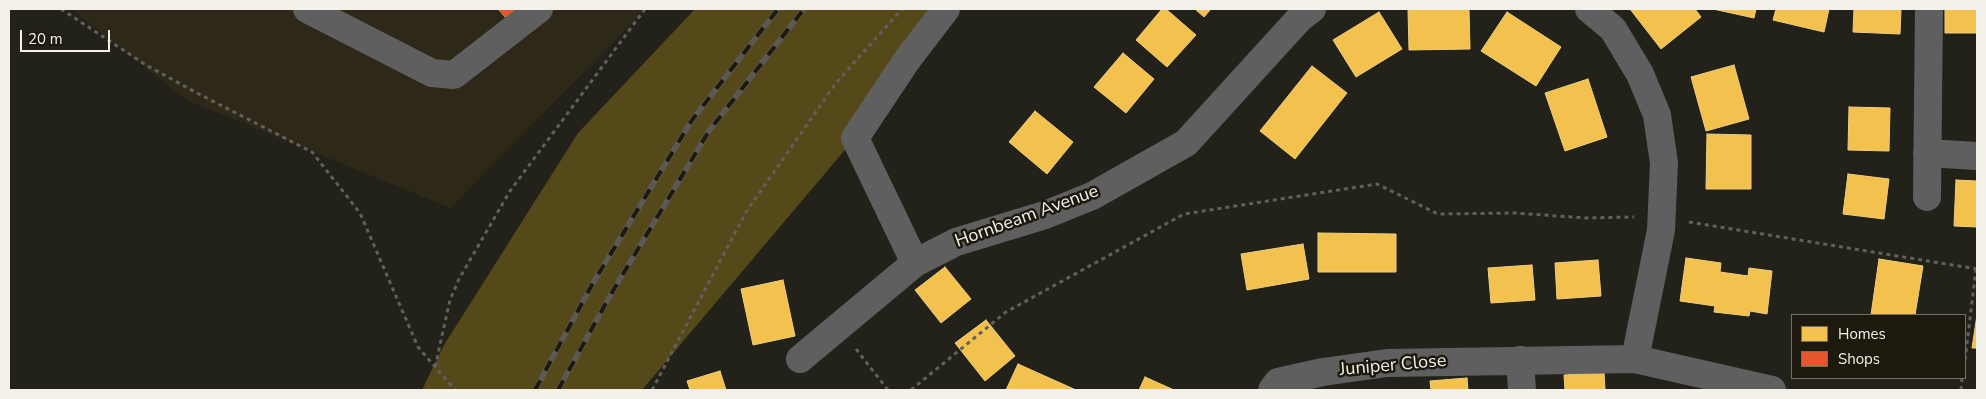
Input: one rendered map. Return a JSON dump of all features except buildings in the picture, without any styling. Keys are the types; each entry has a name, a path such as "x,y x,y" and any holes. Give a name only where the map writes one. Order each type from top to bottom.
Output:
{"street":[{"path":"307,9 432,73 454,75 539,9"},
{"path":"915,263 855,138 907,60 946,9"},
{"name":"Hornbeam Avenue","path":"800,359 915,263 956,242 1045,215 1092,196 1186,143 1299,19 1312,9"},
{"path":"1589,9 1613,29 1640,74 1657,115 1664,163 1661,230 1635,359"},
{"path":"1926,197 1929,9"},
{"path":"1927,153 1977,156"},
{"name":"Juniper Close","path":"1272,390 1278,382 1323,372 1387,363 1635,359 1772,390"},
{"path":"1520,360 1522,390"}],"path":[{"path":"61,9 146,65 312,152 360,213 418,347 455,390"},
{"path":"435,368 450,300 459,279 510,191 645,9"},
{"path":"652,390 746,212 836,83 902,9"},
{"path":"910,390 1006,312 1184,214 1377,184 1438,214 1514,213 1586,218 1661,217 1977,269 1966,352"},
{"path":"838,327 888,390"}],"shaded area":[{"path":"71,9 646,9 450,208 186,100"},
{"path":"695,9 938,9 855,138 642,390 422,390 444,345 578,133"}],"railway":[{"path":"535,390 593,283 692,120 778,9"},
{"path":"558,390 611,294 709,131 804,9"}]}
